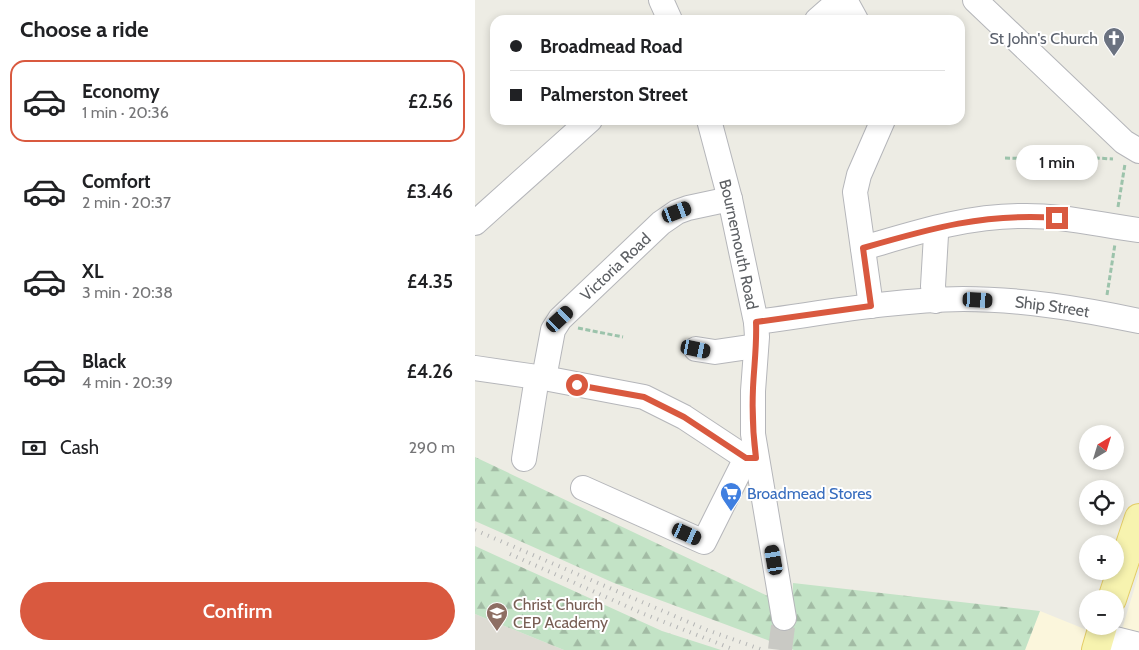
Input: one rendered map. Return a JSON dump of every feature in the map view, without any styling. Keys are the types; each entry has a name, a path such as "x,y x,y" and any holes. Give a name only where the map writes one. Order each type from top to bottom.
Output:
{"main road":[{"path":"1116,590 1139,518"}],"street":[{"path":"661,0 668,15"},
{"path":"823,15 840,0"},
{"path":"845,0 853,15"},
{"path":"975,0 1124,142 1127,156"},
{"path":"475,223 584,125"},
{"name":"Bournemouth Road","path":"710,125 730,199 756,322 751,458 783,618"},
{"path":"871,306 855,192 859,175 881,125"},
{"name":"Victoria Road","path":"524,459 539,384 553,330 560,319 661,224 677,212 687,208 730,199"},
{"path":"863,248 955,223 993,217 1021,216 1116,220 1139,230"},
{"path":"935,235 933,286 935,301"},
{"name":"Ship Street","path":"756,322 913,301 963,299 1024,302 1088,310 1139,321"},
{"path":"696,349 715,352 756,346"},
{"path":"475,368 539,384 644,397 684,417 751,458 704,542 583,488"},
{"path":"1100,637 1139,644"}],"path":[{"path":"1005,158 1042,159 1063,156 1109,159 1127,156 1116,220 1117,231 1114,257 1105,304"},
{"path":"560,319 573,327 623,337"}],"shaded area":[{"path":"1139,573 1139,650 1025,650 1040,611 1079,627 1079,635 1124,635 1124,623"},
{"name":"Christ Church CEP Academy","path":"475,614 564,650 475,650"}],"green space":[{"path":"475,457 772,598 792,621 793,583 1040,611 1025,650 794,650 614,583 475,521"},
{"path":"475,546 662,631 721,650 564,650 475,614"}],"tunnel":[{"path":"780,650 784,618"}],"railway":[{"path":"475,530 707,630 763,650"},
{"path":"510,554 644,614 735,650"}],"place":[{"name":"St John's Church","path":"1114,57"},
{"name":"Broadmead Stores","path":"731,512"},
{"name":"Christ Church CEP Academy","path":"497,632"}],"route":[{"path":"577,385 644,397 684,417 746,458 756,458 752,419 757,337 756,322 871,306 863,248 955,223 993,217 1057,218"}]}
